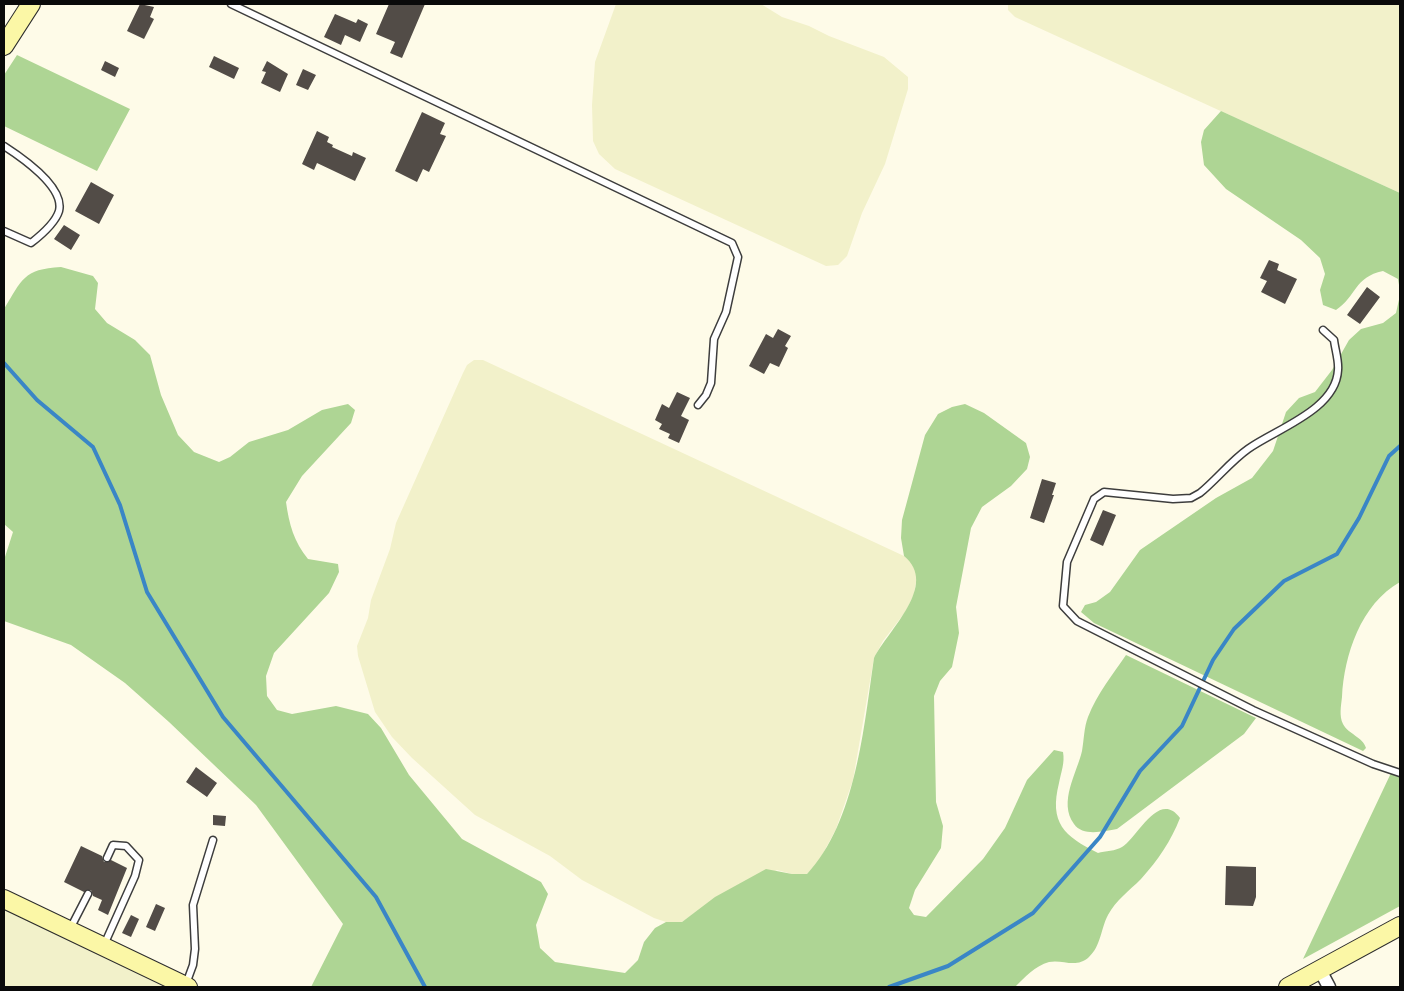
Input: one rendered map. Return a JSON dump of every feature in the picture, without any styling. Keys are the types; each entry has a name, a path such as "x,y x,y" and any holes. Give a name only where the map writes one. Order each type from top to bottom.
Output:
{"street":[{"path":"4,46 31,4"},
{"path":"4,899 187,987"},
{"path":"1288,987 1400,926"},
{"path":"1320,970 1329,987"}],"lane":[{"path":"231,4 732,243 738,257 726,312 714,338 711,383 706,395 698,405"},
{"path":"4,146 23,158 44,178 58,198 59,212 44,233 31,243 4,231"},
{"path":"1323,330 1334,340 1338,371 1333,389 1321,404 1247,449 1200,493 1191,498 1174,500 1104,492 1094,499 1067,562 1063,606 1077,622 1228,698 1373,764 1400,773"},
{"path":"187,987 195,949 193,905 213,840"},
{"path":"104,946 135,876 139,860 126,846 114,845 106,858"},
{"path":"69,930 88,894"}],"green space":[{"path":"616,4 761,4 782,17 884,57 908,77 908,89 885,164 862,213 847,256 838,265 826,266 615,169 599,154 593,141 592,105 595,62"},
{"path":"1008,4 1400,4 1400,193 1015,17 1008,10"},
{"path":"17,55 130,109 97,171 4,126 4,75"},
{"path":"1221,111 1400,193 1400,291 1398,279 1383,271 1361,282 1343,305 1336,310 1323,305 1320,290 1325,274 1320,258 1301,240 1226,189 1204,165 1201,142 1204,130"},
{"path":"61,267 93,276 98,283 95,309 107,323 135,340 150,355 161,395 178,435 194,452 219,462 230,457 249,442 288,430 322,410 348,404 355,410 351,423 302,476 286,502 293,532 299,546 308,559 338,564 339,572 329,593 274,653 266,676 267,696 277,710 292,714 336,706 368,714 381,728 409,775 462,839 541,882 548,894 536,925 540,948 555,962 625,973 638,960 644,942 655,928 666,922 682,922 715,897 766,869 792,874 807,874 824,853 837,828 855,772 874,658 908,607 914,593 916,580 913,568 904,556 901,538 902,520 925,435 938,414 952,407 965,404 984,413 1026,443 1030,457 1027,469 1011,486 982,507 971,528 956,607 959,633 952,667 940,681 934,696 936,802 943,826 941,848 915,890 909,908 914,915 926,917 983,859 1005,828 1027,780 1054,750 1063,752 1056,797 1058,818 1062,827 1076,841 1098,853 1117,849 1128,842 1156,812 1164,809 1172,811 1180,818 1172,835 1164,850 1147,872 1111,910 1096,948 1089,957 1084,961 1074,963 1054,961 1039,966 1015,987 311,987 343,924 256,805 125,683 71,645 4,621 4,560 13,532 4,524 4,309 15,290 25,278 39,270"},
{"path":"1400,295 1400,582 1375,603 1365,617 1351,648 1343,681 1341,718 1345,727 1364,744 1366,748 1363,751 1094,623 1081,612 1085,605 1096,602 1110,592 1140,550 1216,498 1252,478 1273,451 1286,412 1299,398 1315,392 1332,370 1349,340 1361,329 1383,323 1396,313"},
{"path":"474,360 483,360 904,556 914,564 917,576 914,594 906,611 883,641 874,658 853,780 836,829 819,861 807,874 792,874 777,870 696,912 682,922 666,922 654,918 582,880 550,856 475,815 412,758 392,737 375,712 358,656 357,646 368,618 371,600 390,549 396,523 463,373 467,365"},
{"path":"1126,655 1256,718 1244,734 1117,829 1100,832 1083,831 1074,824 1070,815 1068,797 1070,788 1082,751 1088,717 1101,692"},
{"path":"1391,773 1400,777 1400,906 1303,959"},
{"path":"4,908 171,987 4,987"}],"building":[{"path":"140,4 154,7 150,17 154,19 144,39 127,31"},
{"path":"389,4 425,4 402,58 390,53 395,42 376,34"},
{"path":"335,14 356,23 358,19 368,24 360,42 345,35 341,45 324,37"},
{"path":"214,56 239,68 234,79 209,67"},
{"path":"105,61 119,68 115,77 101,70"},
{"path":"267,61 288,74 280,92 261,83 266,72 262,71"},
{"path":"303,69 316,75 308,90 296,85"},
{"path":"422,112 445,123 440,134 446,136 429,172 423,169 417,182 395,171"},
{"path":"317,131 329,137 327,142 333,145 332,147 352,156 353,152 366,158 355,181 317,163 314,170 302,164"},
{"path":"91,182 114,195 99,224 75,211"},
{"path":"64,225 80,235 71,250 54,239"},
{"path":"1269,260 1279,264 1277,270 1297,279 1285,304 1261,292 1267,281 1260,278"},
{"path":"1367,287 1380,297 1360,324 1347,315"},
{"path":"778,329 791,336 785,346 788,348 779,367 770,363 764,374 749,366 766,334 773,338"},
{"path":"677,392 690,398 681,416 689,420 679,443 668,438 670,434 659,429 662,424 655,420 662,404 669,408"},
{"path":"1042,479 1056,483 1052,495 1054,495 1044,523 1030,518"},
{"path":"1103,510 1116,515 1103,546 1090,540"},
{"path":"196,767 217,783 207,797 186,782"},
{"path":"213,815 226,816 225,826 213,825"},
{"path":"81,846 102,856 104,862 111,860 127,868 108,915 98,910 102,900 93,896 91,890 84,892 64,882"},
{"path":"1226,866 1256,867 1256,897 1253,906 1225,905"},
{"path":"156,904 165,908 155,931 146,927"},
{"path":"131,915 139,919 131,937 122,933"}],"waterway":[{"path":"4,363 37,400 93,447 120,505 147,592 223,717 376,897 425,987"},
{"path":"889,987 948,966 1033,913 1100,837 1140,771 1182,726 1213,660 1234,629 1284,581 1337,554 1359,518 1389,456 1400,446"}]}
